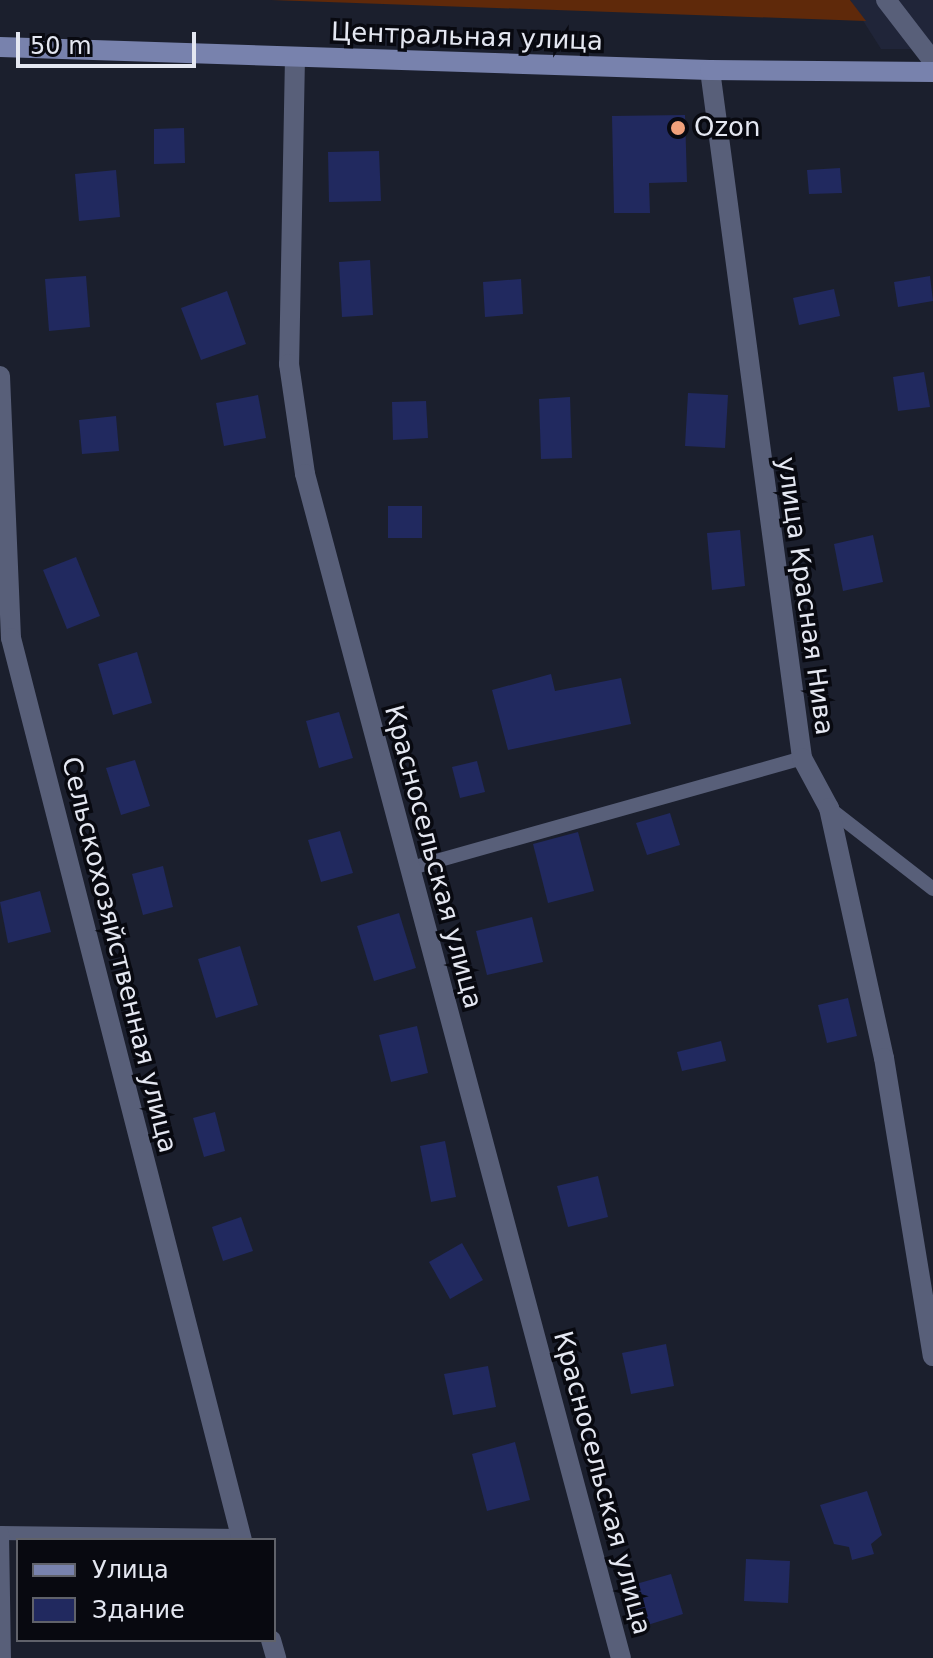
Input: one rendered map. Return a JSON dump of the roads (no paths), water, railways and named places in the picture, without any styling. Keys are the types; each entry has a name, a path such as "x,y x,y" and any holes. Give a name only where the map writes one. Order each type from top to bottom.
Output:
{"street":[{"path":"886,0 933,61"},
{"name":"Центральная улица","path":"0,47 710,70 933,72"},
{"name":"Красносельская улица","path":"295,57 289,364 305,474 621,1658"},
{"name":"улица Красная Нива","path":"710,70 802,758 829,808 884,1058 933,1356"},
{"name":"Сельскохозяйственная улица","path":"0,376 2,579 15,654 241,1538"}],"lane":[{"path":"408,869 802,758"},
{"path":"829,808 933,889"},
{"path":"4,1658 1,1533 241,1538"}],"place":[{"name":"Ozon","path":"678,128"}]}
